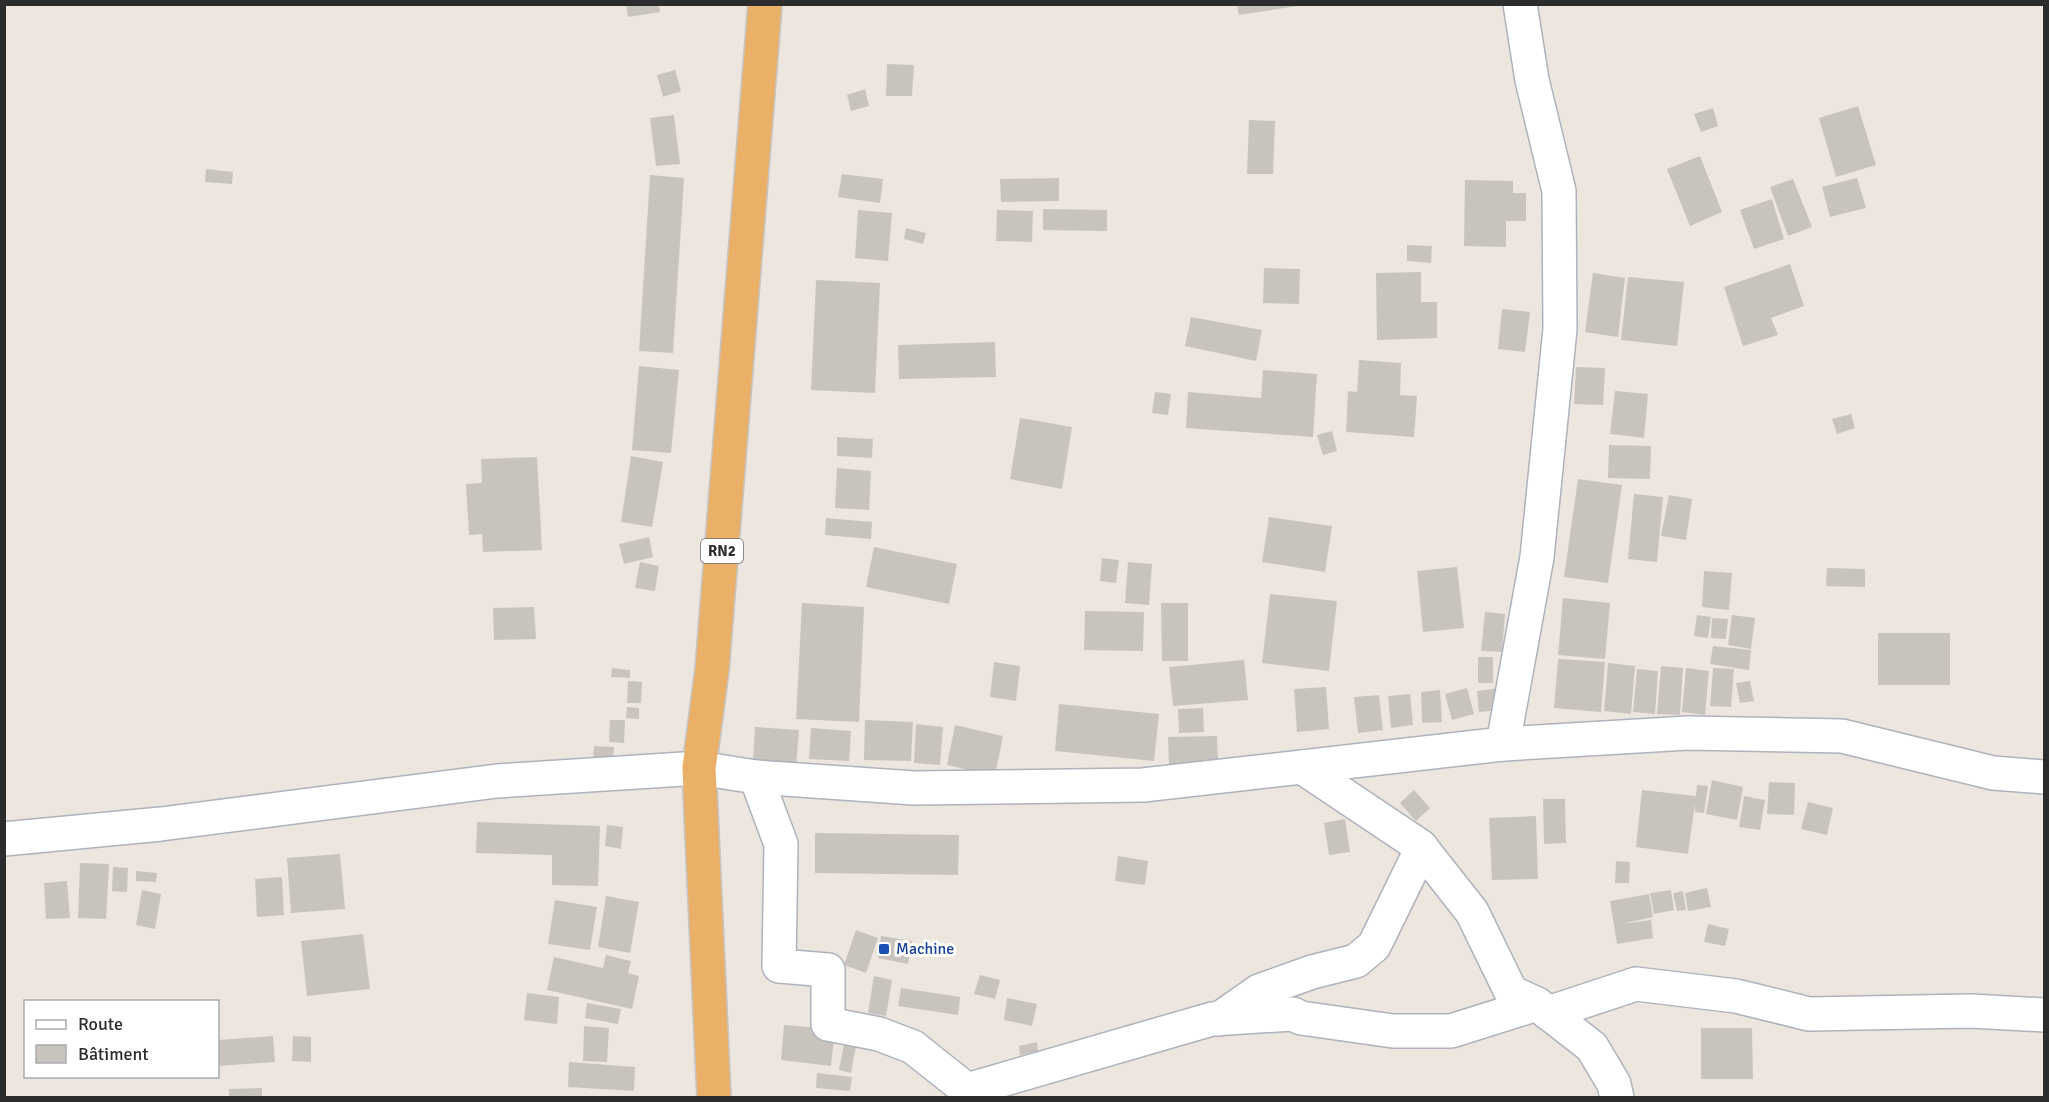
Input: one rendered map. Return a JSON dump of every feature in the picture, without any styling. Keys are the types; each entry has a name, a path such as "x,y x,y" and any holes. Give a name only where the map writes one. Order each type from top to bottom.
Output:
{"highway":[{"name":"RN2","path":"714,1098 699,768 713,658 765,4"}],"street":[{"path":"1503,744 1537,557 1560,329 1559,191 1532,80 1520,4"},
{"path":"4,839 161,824 497,782 699,768 756,777 914,788 1143,785 1503,744 1688,733 1842,736 1993,773 2044,777"},
{"path":"1302,767 1422,848 1472,912 1511,992 1542,1008 1592,1047 1614,1084 1617,1098"},
{"path":"756,777 780,844 779,966 828,970 828,1024 879,1034 913,1047 968,1090 1219,1019 1293,1014 1301,1018 1393,1032 1451,1030 1636,984 1736,996 1809,1014 1971,1011 2044,1015"},
{"path":"1219,1019 1259,991 1312,972 1356,961 1374,946 1422,848"}],"building":[{"path":"626,4 659,4 660,12 628,17"},
{"path":"1237,4 1297,4 1297,6 1239,15"},
{"path":"887,64 914,65 912,96 886,96"},
{"path":"675,70 681,91 663,97 657,75"},
{"path":"865,89 869,106 851,111 847,95"},
{"path":"1858,106 1876,165 1836,177 1819,118"},
{"path":"1713,108 1718,126 1701,132 1694,114"},
{"path":"674,115 680,164 656,166 650,118"},
{"path":"1249,120 1275,121 1273,174 1247,174"},
{"path":"1700,156 1722,212 1690,226 1667,169"},
{"path":"206,169 233,172 232,184 205,182"},
{"path":"842,174 883,179 880,203 838,197"},
{"path":"650,175 684,178 673,353 639,351"},
{"path":"1059,178 1059,201 1001,202 1000,179"},
{"path":"1857,178 1866,208 1830,217 1822,187"},
{"path":"1793,179 1812,227 1788,236 1770,187"},
{"path":"1465,180 1513,181 1513,193 1526,193 1526,221 1506,221 1506,247 1464,246"},
{"path":"1772,199 1784,239 1754,249 1740,210"},
{"path":"1043,209 1107,210 1107,231 1043,230"},
{"path":"858,210 892,213 888,261 855,258"},
{"path":"997,210 1033,211 1032,242 996,241"},
{"path":"906,228 926,233 923,244 904,239"},
{"path":"1407,245 1432,246 1431,263 1407,261"},
{"path":"1790,264 1804,306 1771,318 1778,335 1743,346 1724,287"},
{"path":"1264,268 1300,269 1299,304 1263,303"},
{"path":"1421,272 1421,302 1437,302 1437,338 1377,340 1376,273"},
{"path":"1593,273 1625,278 1618,337 1585,332"},
{"path":"1628,277 1684,282 1677,346 1621,340"},
{"path":"816,280 880,283 875,393 811,390"},
{"path":"1502,309 1530,312 1525,352 1498,349"},
{"path":"1191,317 1262,330 1256,361 1185,346"},
{"path":"995,342 996,377 899,379 898,345"},
{"path":"1359,360 1401,363 1400,395 1417,396 1414,437 1346,432 1348,391 1357,392"},
{"path":"639,366 679,370 671,453 632,450"},
{"path":"1576,367 1605,368 1603,405 1574,404"},
{"path":"1263,370 1317,374 1313,437 1186,428 1188,392 1261,398"},
{"path":"1615,391 1648,394 1644,438 1610,434"},
{"path":"1155,392 1171,394 1168,415 1152,413"},
{"path":"1851,414 1855,428 1837,434 1832,419"},
{"path":"1020,418 1072,427 1062,489 1010,479"},
{"path":"1332,431 1337,451 1323,455 1317,435"},
{"path":"837,437 873,439 872,458 837,456"},
{"path":"1609,445 1651,446 1650,479 1608,478"},
{"path":"631,456 663,462 652,527 621,522"},
{"path":"537,457 542,550 483,552 482,534 469,535 466,484 482,483 481,459"},
{"path":"837,468 871,471 869,510 835,508"},
{"path":"1578,479 1622,485 1608,583 1564,577"},
{"path":"1634,494 1663,497 1657,562 1628,559"},
{"path":"1669,495 1692,499 1686,540 1661,536"},
{"path":"1269,517 1332,526 1325,572 1262,562"},
{"path":"826,518 872,522 871,539 825,535"},
{"path":"649,537 653,557 624,564 619,544"},
{"path":"874,547 957,564 949,604 866,587"},
{"path":"1102,558 1119,560 1116,583 1100,581"},
{"path":"640,562 659,566 655,591 635,588"},
{"path":"1128,562 1152,564 1149,605 1125,603"},
{"path":"1457,567 1464,628 1423,632 1417,571"},
{"path":"1827,568 1865,569 1865,587 1826,586"},
{"path":"1704,571 1732,573 1729,610 1702,607"},
{"path":"1270,594 1337,601 1329,671 1262,663"},
{"path":"1563,598 1610,603 1605,659 1558,655"},
{"path":"802,603 864,607 859,722 796,719"},
{"path":"1161,603 1188,603 1188,661 1162,661"},
{"path":"534,607 536,639 494,640 493,608"},
{"path":"1085,611 1144,612 1143,651 1084,650"},
{"path":"1485,612 1505,614 1502,652 1481,651"},
{"path":"1697,615 1711,617 1708,638 1694,636"},
{"path":"1732,615 1755,618 1751,649 1728,645"},
{"path":"1712,618 1728,619 1726,639 1711,638"},
{"path":"1878,633 1950,633 1950,685 1878,685"},
{"path":"1713,646 1751,650 1749,670 1710,664"},
{"path":"1478,657 1493,657 1493,683 1478,683"},
{"path":"1558,659 1605,662 1601,712 1554,708"},
{"path":"1244,660 1248,700 1173,706 1169,667"},
{"path":"994,662 1020,666 1016,701 990,697"},
{"path":"1608,663 1635,666 1631,714 1604,711"},
{"path":"1661,666 1683,668 1680,715 1657,714"},
{"path":"612,668 630,670 630,678 611,677"},
{"path":"1686,668 1709,671 1705,715 1682,712"},
{"path":"1713,668 1734,669 1731,707 1710,706"},
{"path":"1637,669 1658,671 1655,714 1633,712"},
{"path":"628,681 642,682 641,703 627,703"},
{"path":"1750,681 1754,701 1740,703 1736,683"},
{"path":"1326,687 1329,729 1297,732 1294,689"},
{"path":"1467,688 1474,714 1452,720 1445,694"},
{"path":"1500,688 1502,710 1479,712 1477,691"},
{"path":"1440,690 1442,722 1422,723 1421,692"},
{"path":"1410,694 1413,725 1391,728 1388,696"},
{"path":"1379,695 1383,730 1358,733 1354,697"},
{"path":"1059,704 1159,714 1154,761 1055,751"},
{"path":"627,707 639,708 639,719 626,718"},
{"path":"1203,708 1204,732 1179,733 1178,709"},
{"path":"610,720 625,720 624,743 609,742"},
{"path":"865,720 913,722 911,761 864,760"},
{"path":"916,724 943,727 940,765 914,763"},
{"path":"955,725 1003,736 995,776 947,765"},
{"path":"755,727 799,730 796,766 753,762"},
{"path":"811,728 851,731 849,761 809,759"},
{"path":"1217,736 1218,764 1169,766 1168,737"},
{"path":"594,746 614,747 612,765 593,763"},
{"path":"1712,780 1743,787 1737,820 1706,814"},
{"path":"1769,782 1795,783 1794,815 1767,814"},
{"path":"1697,785 1708,786 1704,813 1695,812 1695,803 1688,854 1636,847 1642,790 1696,796"},
{"path":"1414,790 1430,808 1416,821 1400,803"},
{"path":"1744,796 1765,800 1760,830 1739,827"},
{"path":"1543,799 1565,799 1566,843 1544,844"},
{"path":"1808,802 1833,808 1827,835 1801,829"},
{"path":"1536,816 1538,879 1492,880 1489,818"},
{"path":"1345,819 1350,852 1329,855 1324,823"},
{"path":"477,822 600,826 598,886 552,885 552,855 476,853"},
{"path":"607,825 623,827 621,849 605,846"},
{"path":"815,833 959,835 958,875 815,873"},
{"path":"340,854 345,909 291,913 287,858"},
{"path":"1118,856 1148,861 1145,885 1115,881"},
{"path":"1616,861 1630,862 1629,883 1615,883"},
{"path":"80,863 109,864 106,919 78,918"},
{"path":"113,867 128,868 127,892 112,891"},
{"path":"136,871 157,873 156,882 136,881"},
{"path":"282,877 284,915 257,917 255,879"},
{"path":"67,881 70,918 46,919 44,883"},
{"path":"1707,888 1711,907 1688,911 1685,893"},
{"path":"142,890 161,894 155,929 136,925"},
{"path":"1671,890 1674,910 1654,914 1650,893"},
{"path":"1683,891 1686,910 1677,911 1673,893"},
{"path":"1649,894 1653,917 1621,924 1651,920 1653,938 1617,944 1610,901"},
{"path":"606,896 639,902 630,953 598,947"},
{"path":"555,900 597,907 590,950 548,944"},
{"path":"1708,924 1729,929 1725,946 1704,942"},
{"path":"856,930 878,938 866,973 844,965"},
{"path":"363,934 370,989 307,996 301,941"},
{"path":"881,936 912,941 908,964 878,958"},
{"path":"606,955 631,961 628,973 639,976 632,1009 547,990 554,957 603,968"},
{"path":"980,975 1000,980 995,999 974,994"},
{"path":"874,976 892,980 886,1016 868,1013"},
{"path":"901,988 960,997 958,1015 898,1006"},
{"path":"527,993 559,997 557,1024 524,1020"},
{"path":"1007,998 1037,1004 1032,1026 1004,1020"},
{"path":"587,1003 621,1009 618,1024 585,1018"},
{"path":"784,1025 835,1029 831,1066 781,1060"},
{"path":"584,1026 609,1028 607,1062 583,1061"},
{"path":"1701,1028 1752,1028 1753,1079 1701,1079"},
{"path":"273,1036 275,1062 219,1066 219,1040"},
{"path":"293,1036 311,1037 311,1062 292,1061"},
{"path":"845,1039 857,1041 851,1073 839,1070"},
{"path":"1037,1042 1038,1051 1020,1055 1019,1046"},
{"path":"569,1062 635,1067 634,1091 568,1087"},
{"path":"817,1073 852,1077 850,1091 816,1088"},
{"path":"262,1088 262,1098 229,1098 229,1089"}],"place":[{"name":"Machine","path":"884,949"}]}
